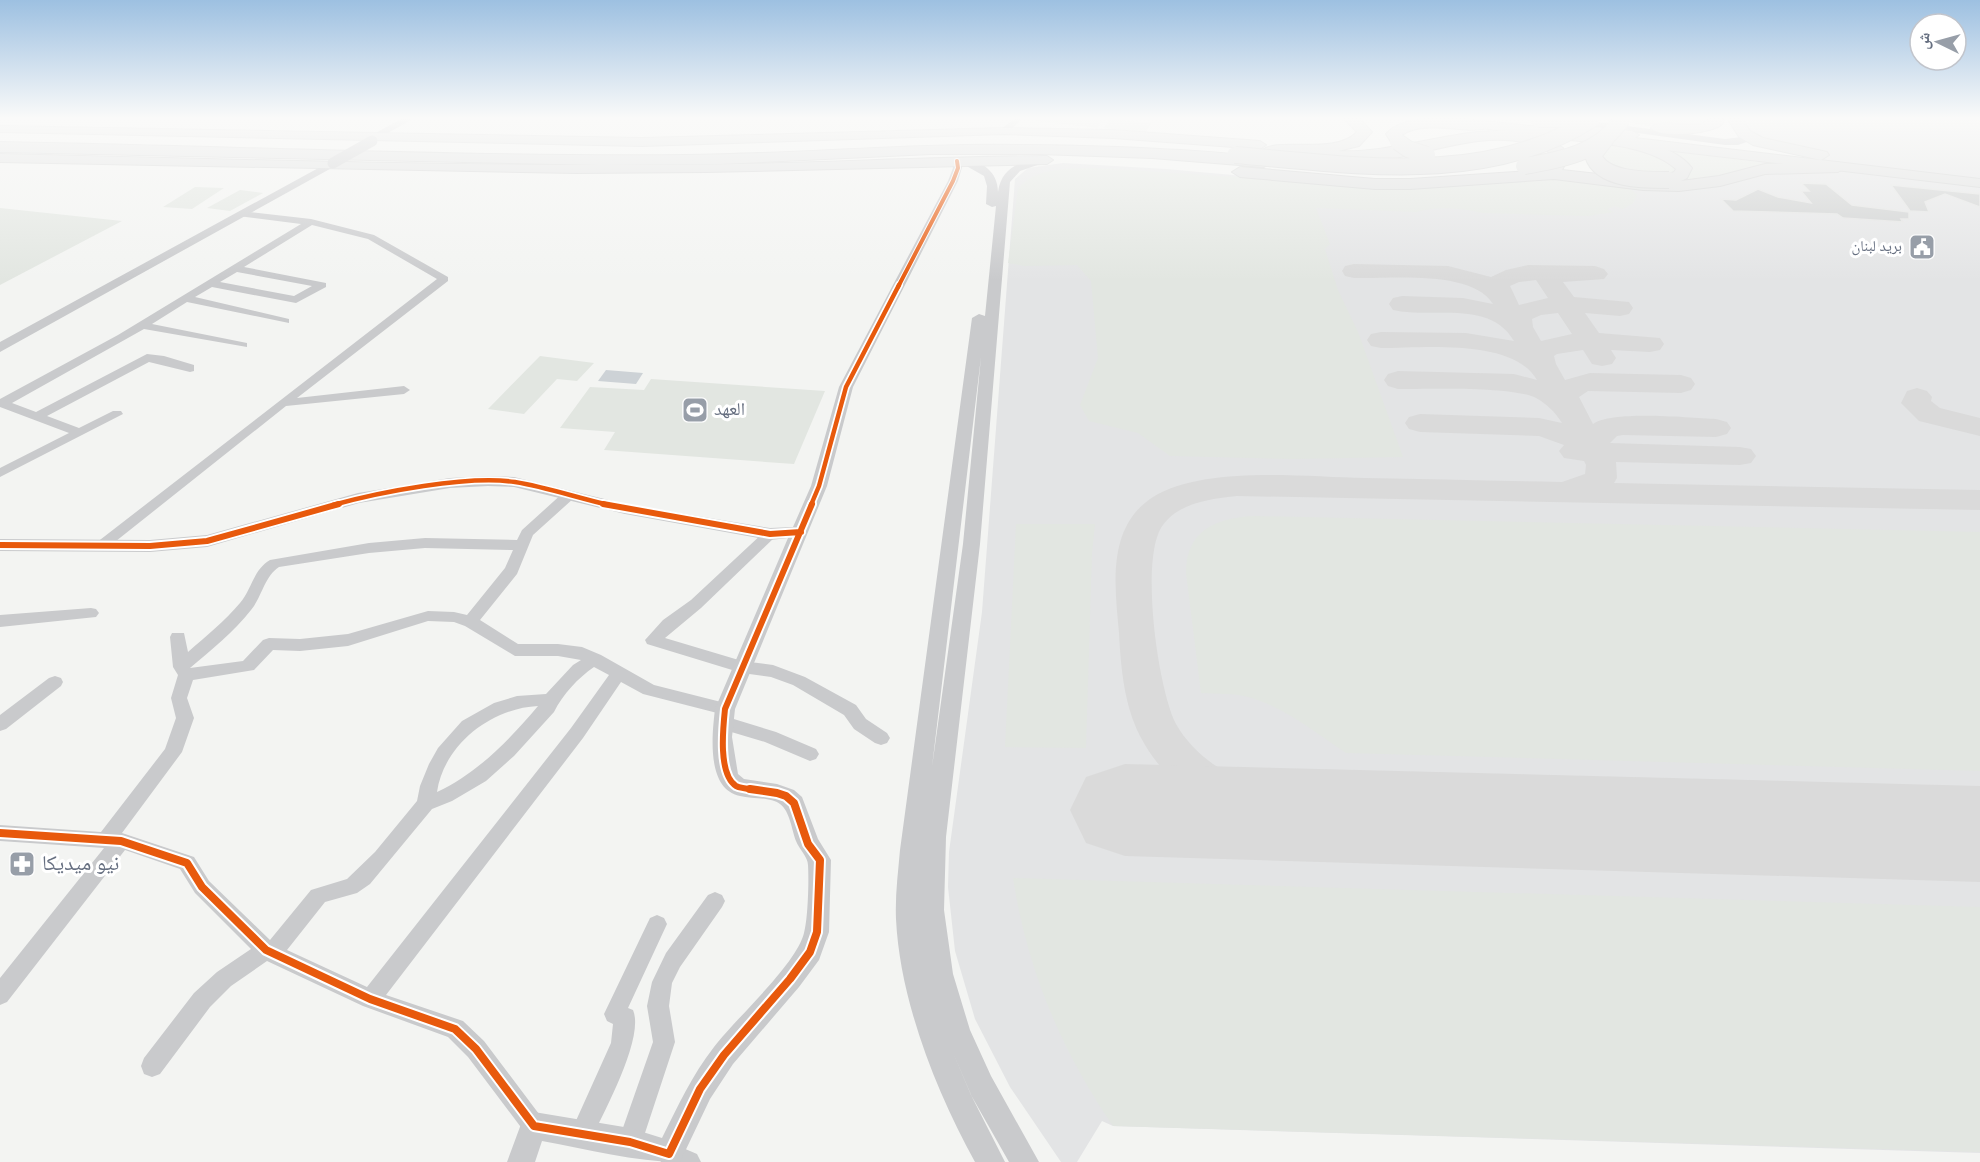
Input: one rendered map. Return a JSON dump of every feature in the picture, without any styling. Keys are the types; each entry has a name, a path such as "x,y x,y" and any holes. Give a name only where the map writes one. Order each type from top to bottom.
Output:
{"highway":[{"path":"1246,173 1375,184 1410,184 1554,174 1643,185 1679,186 1720,181 1750,173"},
{"path":"1342,173 1462,180"},
{"path":"1516,175 1524,173"},
{"path":"1614,173 1632,178 1669,180 1682,173"},
{"path":"1910,173 1980,183"},
{"path":"1949,173 1980,176"}],"street":[{"path":"0,348 311,173"},
{"path":"0,833 113,841 187,863 202,887 269,951 370,999 455,1029 476,1049 534,1126 630,1142 679,1158 700,1089 724,1055 790,979 810,952 816,932 820,860 808,844 796,807 790,799 777,793 738,787 728,778 723,754 724,716 742,667 819,486 846,387 956,173"},
{"path":"988,173 992,199 966,438 911,850 909,926 923,999 935,1039 960,1101 991,1162"},
{"path":"1009,173 1005,182 982,436 956,676 937,819 931,903 935,945 953,1017 999,1120 1025,1162"},
{"path":"101,546 444,279 371,237 311,222 241,214"},
{"path":"1,404 142,325 311,222"},
{"path":"234,268 322,285 269,316"},
{"path":"209,283 296,300"},
{"path":"185,298 285,321"},
{"path":"142,325 243,345"},
{"path":"37,417 147,358 164,360 190,368"},
{"path":"282,403 404,390"},
{"path":"1,404 80,433"},
{"path":"0,473 117,414"},
{"path":"0,545 150,546 207,541 335,504 450,483 514,482 625,509 770,534 801,532"},
{"path":"471,622 512,570 527,533 569,495"},
{"path":"770,534 696,604 669,624 653,640 742,667 772,671 819,691 850,710 860,724 881,738"},
{"path":"183,671 246,605 265,570 276,562 369,548 425,543 507,546 521,544"},
{"path":"0,621 91,613"},
{"path":"183,671 248,666 269,644 308,644 348,640 428,616 454,617 471,622 515,650 558,650 582,653 649,690 724,716 810,754"},
{"path":"0,995 113,841 173,752 185,718 179,698 183,671 178,637"},
{"path":"152,1066 202,1000 224,979 269,951 318,896 326,892 352,887 426,804 444,798 487,771 505,756 548,707 550,700 579,669 595,659"},
{"path":"370,999 577,733 619,672"},
{"path":"0,724 55,682"},
{"path":"426,804 426,789 432,774 448,746 471,723 507,705 550,700"},
{"path":"630,1142 664,1042 658,1006 662,982 673,960 715,901"},
{"path":"582,1134 622,1044 625,1029 624,1017 615,1014 619,1002 657,924"},
{"path":"520,1162 534,1126"}],"shaded area":[{"path":"1022,173 1214,173 1324,183 1650,188 1726,173 1980,173 1980,1153 1113,1126 1102,1121 1077,1162 1061,1162 1010,1087 975,1019 955,951 948,887 949,852 982,612 1015,179"},
{"path":"1041,173 1179,173 1306,181 1551,177 1628,187 1637,195 1633,203 1623,209 1615,206 1607,209 1614,212 1587,216 1482,213 1449,208 1416,212 1316,208 1330,244 1325,249 1338,290 1358,332 1403,457 1292,459 1170,456 1138,433 1089,421 1080,405 1098,358 1091,281 1077,265 1025,266 1008,263 1018,189"},
{"path":"1650,173 1675,173 1671,177"},
{"path":"1689,173 1739,173 1719,178 1676,182 1685,179"},
{"path":"195,187 224,188 192,209 163,207"},
{"path":"240,190 263,193 230,211 207,208"},
{"path":"0,208 122,221 0,285"},
{"path":"540,356 594,363 577,381 557,379 524,414 488,409"},
{"path":"606,370 643,373 636,384 598,381"},
{"name":"العهد","path":"651,379 825,391 794,464 604,450 615,432 560,428 590,387 644,390"},
{"path":"1254,516 1980,532 1980,771 1346,753 1300,721 1262,701 1237,695 1201,693 1186,573 1187,559 1197,537 1205,530 1227,520"},
{"path":"1016,524 1095,524 1092,553 1086,748 1005,747"},
{"path":"1013,878 1980,907 1980,1152 1113,1126 1077,1068 1049,1008 1027,944"}],"building":[{"path":"1801,183 1826,184 1852,205 1909,212 1909,219 1901,219 1903,222 1843,218 1837,214 1733,211 1721,199 1736,200 1758,189 1778,197 1811,203 1801,191 1809,191"},
{"path":"1891,185 1980,194 1980,207 1945,194 1925,202 1929,212 1910,211"}],"taxiway":[{"path":"1354,271 1448,273 1483,282 1498,291"},
{"path":"1498,291 1497,284 1504,278 1515,275 1558,272 1595,274"},
{"path":"1565,275 1545,274 1566,305"},
{"path":"1498,291 1519,326"},
{"path":"1402,304 1478,308 1507,318 1519,326"},
{"path":"1519,326 1518,317 1525,311 1537,307 1566,305"},
{"path":"1566,305 1620,308"},
{"path":"1566,305 1591,342"},
{"path":"1519,326 1542,364"},
{"path":"1381,340 1443,340 1487,344 1508,348 1526,355 1542,366 1542,364"},
{"path":"1542,364 1540,354 1548,348 1559,344 1591,342"},
{"path":"1591,342 1650,344"},
{"path":"1591,342 1602,358"},
{"path":"1542,364 1567,406"},
{"path":"1398,380 1514,383 1545,391 1567,406"},
{"path":"1567,406 1564,397 1566,393 1575,386 1590,382 1681,384"},
{"path":"1917,397 1916,403 1930,415 1980,427"},
{"path":"1567,406 1593,451"},
{"path":"1420,423 1539,427 1561,432 1579,440 1593,451"},
{"path":"1593,451 1594,438 1608,428 1623,426 1716,428"},
{"path":"1575,451 1594,452"},
{"path":"1566,491 1585,487 1601,478 1602,465 1594,452"},
{"path":"1594,452 1740,456"},
{"path":"1393,817 1290,811 1241,799 1218,789 1196,775 1168,746 1154,720 1145,691 1133,590 1133,568 1141,534 1147,522 1165,505 1200,491 1237,486 1980,500"}],"runway":[{"path":"1125,810 1980,834"}],"cycle path":[{"path":"0,833 121,841 187,863 202,887 266,950 370,999 455,1029 476,1049 534,1126 630,1142 669,1154 700,1089 724,1055 790,979 810,952 817,932 820,860 808,844 794,803 786,796 777,793 738,787 728,778 722,737 725,709 819,486 846,387 956,173"},
{"path":"0,545 150,546 207,541 358,498 450,483 488,481 514,482 625,509 770,534 801,532"}],"place":[{"name":"بريد لبنان","path":"1922,247"},
{"name":"العهد","path":"695,410"},
{"name":"نيو ميديكا","path":"22,864"}]}
